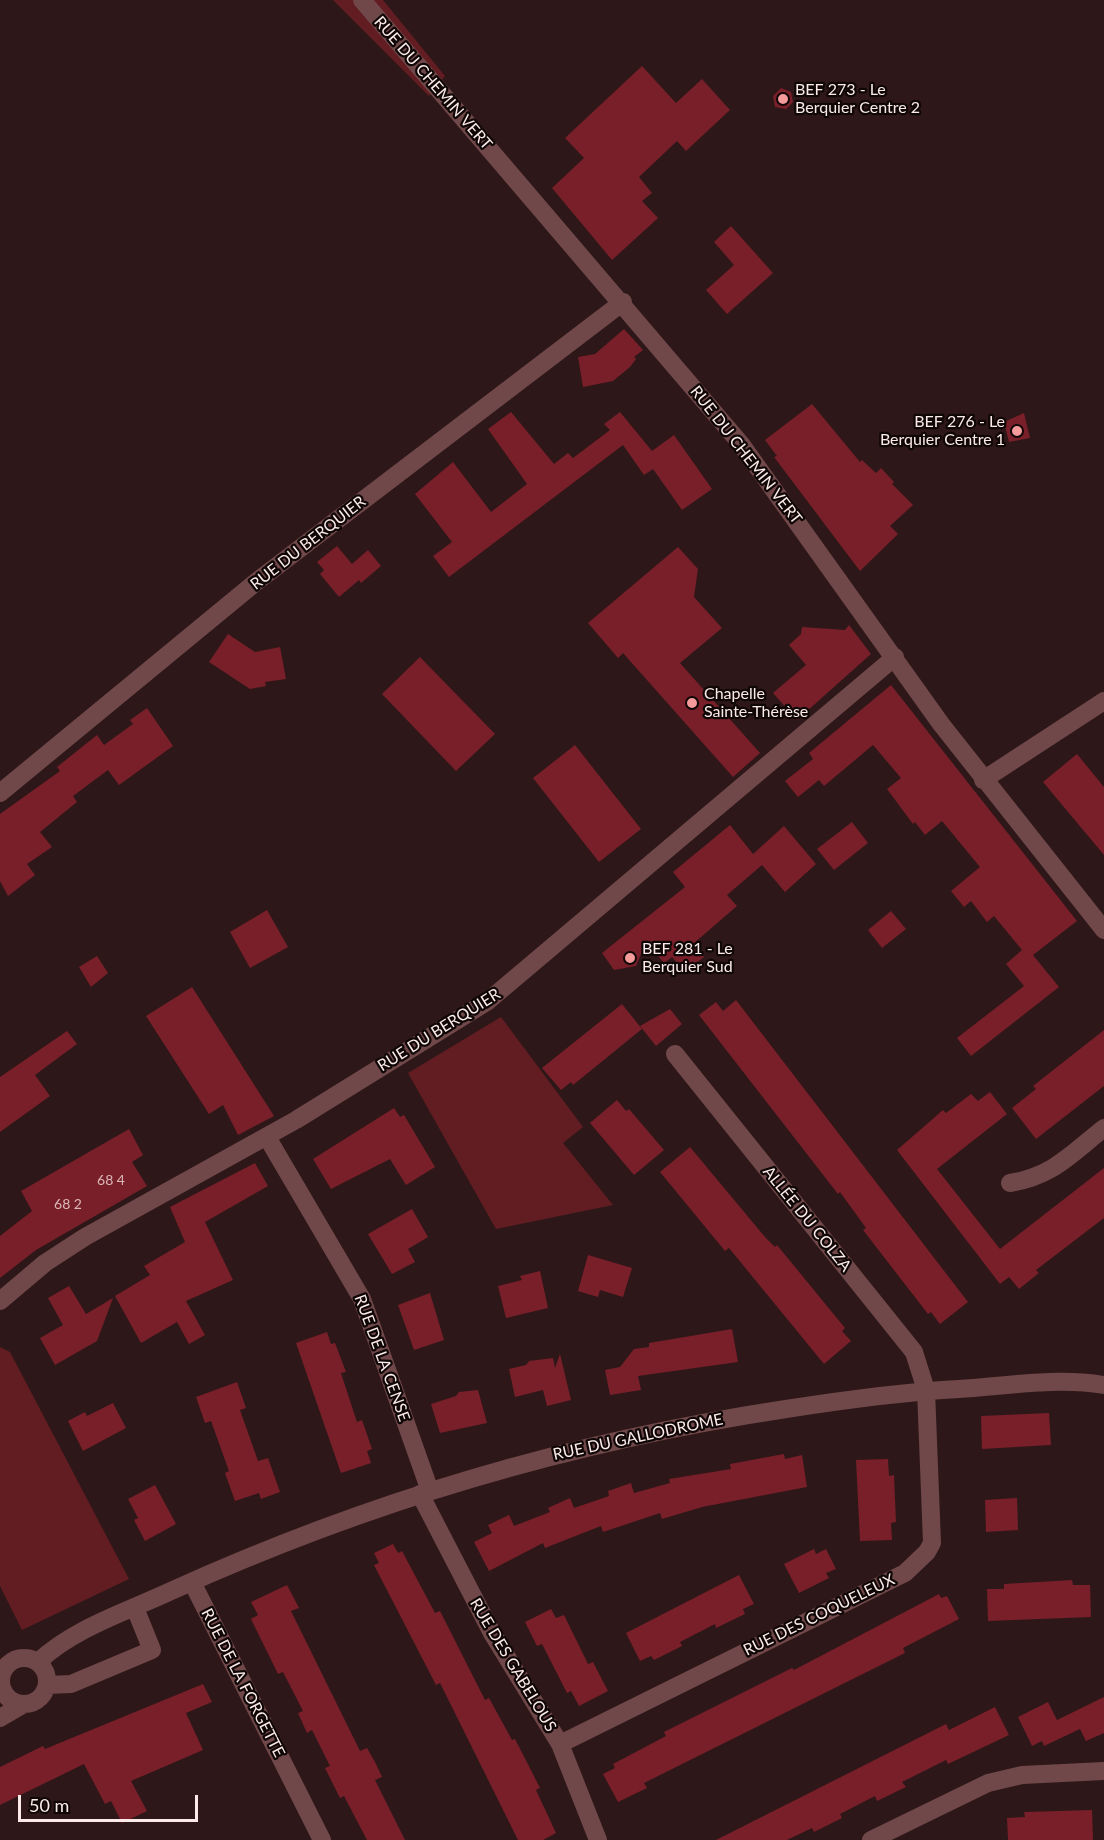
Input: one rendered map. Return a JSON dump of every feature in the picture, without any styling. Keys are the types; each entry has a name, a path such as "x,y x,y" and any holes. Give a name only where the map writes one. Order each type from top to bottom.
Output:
{"street":[{"name":"RUE DU CHEMIN VERT","path":"362,0 623,302 752,457 983,780 1104,930"},
{"name":"RUE DU BERQUIER","path":"0,793 256,582 623,302"},
{"name":"RUE DU BERQUIER","path":"0,1301 37,1269 85,1237 267,1137 488,1001 895,657"},
{"path":"983,780 1104,701"},
{"name":"ALLÉE DU COLZA","path":"675,1054 914,1352 926,1390"},
{"path":"1010,1183 1048,1173 1104,1128"},
{"name":"RUE DE LA CENSE","path":"267,1137 358,1289 425,1492"},
{"name":"RUE DU GALLODROME","path":"192,1582 292,1538 425,1492 558,1453 730,1417 926,1390 1071,1382 1104,1385"},
{"name":"RUE DES COQUELEUX","path":"560,1744 905,1573 917,1563 927,1552 932,1533 926,1390"},
{"name":"RUE DES GABELOUS","path":"425,1492 492,1633 560,1744 598,1840"},
{"path":"38,1662 58,1645 192,1582"},
{"name":"RUE DE LA FORGETTE","path":"192,1582 322,1840"},
{"path":"47,1685 71,1684 152,1650 135,1608"},
{"path":"0,1718 39,1698 47,1685 45,1672 38,1662 23,1658 11,1662 3,1669 1,1679 3,1691 16,1702 24,1704"},
{"path":"871,1840 988,1783 1022,1775 1104,1771"}],"shaded area":[{"path":"333,0 383,0 445,76 429,96"},
{"path":"501,1017 583,1127 563,1143 613,1205 496,1229 408,1073"},
{"path":"0,1347 10,1352 129,1579 22,1630 0,1586"}],"building":[{"path":"642,66 676,103 702,79 730,110 686,151 677,141 639,177 652,193 642,201 658,218 612,260 552,188 584,158 565,138"},
{"name":"BEF 273 - Le Berquier Centre 2","path":"781,88 791,92 793,102 786,109 775,107 773,96"},
{"path":"731,226 773,273 727,314 706,290 734,265 714,242"},
{"path":"624,329 643,350 634,357 636,359 630,367 613,381 583,387 578,357 595,354"},
{"path":"812,404 860,462 862,460 876,473 881,468 894,482 892,484 913,505 890,526 898,534 860,571 774,457 777,456 765,440"},
{"path":"511,412 554,464 568,453 573,458 610,430 604,424 620,412 652,451 674,435 712,489 682,510 653,469 644,475 623,445 449,577 433,556 452,542 415,494 453,462 491,512 527,484 488,429"},
{"name":"BEF 276 - Le Berquier Centre 1","path":"1024,413 1030,438 1009,442 1004,422"},
{"path":"337,546 352,564 368,550 381,566 361,583 359,580 339,597 320,574 324,570 317,562"},
{"path":"678,547 698,569 694,597 722,628 680,663 760,753 733,777 623,653 618,658 588,623"},
{"path":"849,625 871,654 797,720 773,693 806,665 789,645 801,634 802,627 845,630"},
{"path":"228,634 255,652 280,647 286,679 265,682 266,686 250,689 209,662"},
{"path":"420,657 495,734 456,771 382,694"},
{"path":"891,685 1077,921 1033,955 1059,987 971,1056 957,1038 1024,986 1006,964 1022,950 994,916 987,922 971,901 964,907 951,891 980,867 942,821 925,835 915,822 913,824 887,789 901,778 873,745 824,786 819,780 798,797 785,781 813,759 809,753"},
{"path":"147,708 173,746 119,785 108,770 73,796 77,802 40,832 52,847 27,864 35,875 8,896 0,881 0,814 60,771 57,767 97,735 104,745 133,724 130,720"},
{"path":"575,745 641,829 599,862 533,778"},
{"path":"1077,754 1104,787 1104,855 1043,782"},
{"path":"852,822 868,843 834,870 817,849"},
{"path":"730,825 753,854 784,826 816,864 785,892 762,865 727,895 737,906 693,944 704,957 685,972 672,957 664,963 646,942 636,966 614,970 602,953 685,887 673,872"},
{"path":"267,910 288,947 250,968 230,932"},
{"path":"891,911 906,929 882,948 868,930"},
{"path":"97,956 108,973 91,987 79,967"},
{"path":"192,987 274,1116 238,1135 223,1105 209,1114 146,1016"},
{"path":"736,1000 968,1302 940,1324 931,1312 928,1314 863,1230 866,1228 840,1192 838,1194 699,1015 716,1002 723,1011"},
{"path":"622,1004 642,1029 573,1085 571,1082 561,1090 542,1068"},
{"path":"670,1009 682,1024 656,1046 640,1026"},
{"path":"1104,1030 1104,1086 1036,1139 1012,1108 1036,1089 1033,1086"},
{"path":"67,1031 77,1044 35,1075 50,1096 0,1132 0,1077"},
{"path":"990,1092 1007,1114 937,1169 1000,1249 1104,1168 1104,1218 1036,1270 1039,1273 1019,1289 1009,1277 1000,1284 897,1150 943,1110 946,1113 971,1094 978,1101"},
{"path":"617,1100 626,1111 629,1109 664,1150 634,1175 590,1123"},
{"path":"394,1108 400,1117 404,1115 435,1167 406,1185 390,1159 331,1189 313,1159"},
{"path":"129,1129 143,1155 132,1162 147,1186 36,1250 0,1278 0,1236 32,1211 21,1191"},
{"path":"690,1147 765,1237 775,1247 777,1245 845,1328 842,1331 851,1341 824,1364 729,1248 725,1251 660,1172"},
{"path":"255,1163 268,1186 205,1222 233,1280 186,1301 205,1335 189,1344 177,1322 141,1343 115,1296 150,1275 144,1266 185,1242 170,1207"},
{"path":"412,1209 428,1237 408,1249 415,1262 392,1274 368,1234"},
{"path":"588,1255 632,1268 623,1297 600,1290 598,1297 578,1291"},
{"path":"540,1271 548,1308 506,1318 498,1286 522,1280 520,1276"},
{"path":"69,1286 86,1314 113,1298 97,1341 55,1365 40,1338 63,1325 48,1298"},
{"path":"430,1293 444,1340 414,1350 398,1305"},
{"path":"732,1329 738,1362 638,1376 641,1390 610,1395 605,1370 620,1367 634,1349 649,1347 649,1343"},
{"path":"327,1332 331,1344 335,1343 346,1372 341,1373 357,1422 362,1420 372,1449 367,1451 371,1463 341,1473 296,1343"},
{"path":"560,1354 571,1400 547,1406 543,1390 515,1397 509,1369 526,1365 529,1361 553,1358 555,1368"},
{"path":"237,1382 246,1408 240,1410 258,1461 268,1458 280,1492 261,1499 259,1493 235,1501 225,1473 229,1471 211,1421 205,1423 196,1397"},
{"path":"478,1390 487,1423 440,1433 431,1404 456,1396 459,1392"},
{"path":"113,1403 126,1428 83,1451 68,1421 85,1412 87,1416"},
{"path":"1049,1413 1051,1445 982,1449 981,1416"},
{"path":"784,1454 785,1459 802,1455 807,1487 702,1507 662,1519 660,1513 603,1532 601,1526 545,1548 543,1543 489,1571 474,1542 492,1533 488,1525 509,1515 514,1526 550,1512 548,1508 570,1498 574,1508 609,1496 608,1491 631,1483 634,1493 670,1483 669,1479 731,1469 730,1464"},
{"path":"888,1459 889,1476 894,1475 896,1522 891,1523 892,1540 860,1541 856,1460"},
{"path":"155,1485 176,1524 145,1541 134,1520 138,1518 128,1499"},
{"path":"1017,1498 1018,1530 986,1532 985,1500"},
{"path":"393,1544 398,1553 402,1551 435,1613 440,1611 485,1700 489,1698 512,1740 515,1739 540,1788 536,1790 556,1833 543,1840 518,1840 440,1683 436,1685 374,1565 379,1563 374,1553"},
{"path":"814,1549 816,1554 826,1549 836,1569 826,1573 829,1578 799,1593 784,1564"},
{"path":"739,1575 754,1604 743,1609 745,1614 716,1628 715,1624 680,1642 682,1646 654,1660 651,1656 640,1661 626,1633"},
{"path":"1072,1580 1073,1585 1090,1585 1091,1617 988,1621 987,1589 1004,1589 1004,1584"},
{"path":"287,1585 299,1608 291,1611 360,1751 367,1748 375,1762 382,1777 375,1780 405,1840 367,1840 344,1796 340,1798 325,1768 330,1766 312,1730 307,1733 298,1713 303,1711 283,1672 278,1674 251,1619 258,1615 251,1602"},
{"path":"939,1594 941,1598 947,1596 959,1619 903,1648 905,1653 644,1783 647,1788 618,1802 603,1774 615,1768 613,1764 666,1736 664,1732 792,1668 794,1670"},
{"path":"551,1609 556,1618 564,1615 588,1664 593,1662 608,1691 579,1706 571,1691 567,1693 542,1644 537,1646 525,1622"},
{"path":"203,1684 212,1702 186,1713 203,1750 131,1781 147,1811 122,1823 111,1801 105,1804 84,1764 0,1805 0,1767 43,1746 45,1749"},
{"path":"1104,1697 1104,1733 1086,1741 1080,1729 1044,1746 1042,1741 1032,1746 1018,1717 1048,1702 1057,1720"},
{"path":"995,1707 1009,1735 948,1764 946,1760 902,1782 906,1787 877,1801 875,1796 840,1814 842,1818 814,1832 812,1828 787,1840 716,1840 946,1724 949,1730"},
{"path":"1092,1810 1093,1840 1008,1840 1007,1818 1025,1817 1024,1812"}],"place":[{"name":"BEF 273 - Le Berquier Centre 2","path":"783,99"},
{"name":"BEF 276 - Le Berquier Centre 1","path":"1017,431"},
{"name":"Chapelle Sainte-Thérèse","path":"692,703"},
{"name":"BEF 281 - Le Berquier Sud","path":"630,958"}]}
